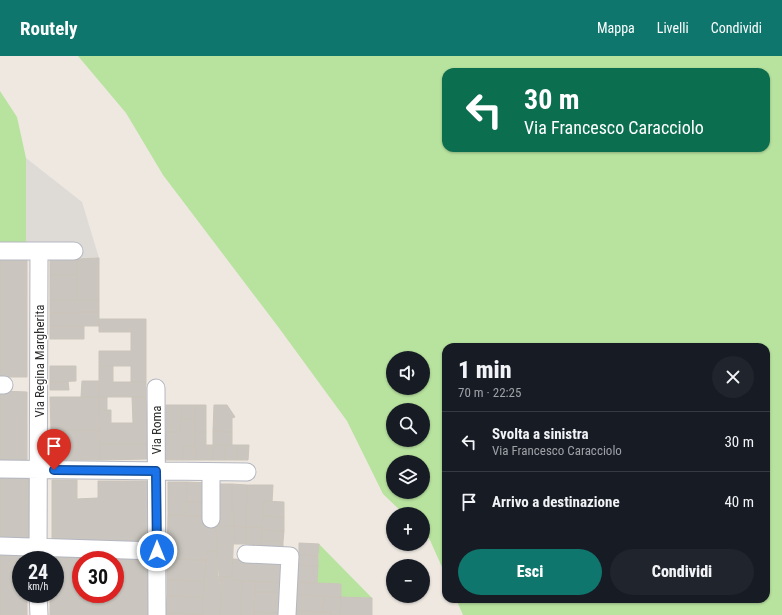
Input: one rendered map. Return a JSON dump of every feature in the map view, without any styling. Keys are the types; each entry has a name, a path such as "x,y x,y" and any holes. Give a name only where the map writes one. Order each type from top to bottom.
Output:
{"street":[{"path":"0,251 35,254 74,251"},
{"name":"Via Regina Margherita","path":"35,254 39,470 38,551"},
{"name":"Via Roma","path":"156,388 157,615"},
{"path":"0,469 247,472"},
{"path":"210,519 211,472"},
{"path":"0,546 24,551"},
{"path":"64,553 157,551"},
{"path":"246,554 290,556 287,615"},
{"path":"38,603 38,615"}],"green space":[{"path":"78,56 782,56 782,615 463,615 458,603 770,603 770,343 442,343 442,567 430,540 430,507 397,507 388,499 430,499 430,455 386,455 386,497 383,494 347,421 279,328 163,175 126,113"},
{"path":"0,91 17,117 26,158 26,243 0,243"},
{"path":"319,544 372,598 341,597 341,584 317,583"}],"shaded area":[{"path":"26,158 82,202 99,258 39,259 26,243"}],"building":[{"path":"0,258 27,258 27,377 0,377"},
{"path":"99,258 99,300 77,300 77,259"},
{"path":"50,259 77,259 77,275 50,275"},
{"path":"50,275 77,275 77,300 50,300"},
{"path":"50,300 99,300 99,312 50,313"},
{"path":"99,312 99,326 50,326 50,313"},
{"path":"99,319 146,319 146,382 131,382 131,366 99,366 99,351 131,351 131,332 99,332"},
{"path":"50,326 84,326 84,339 50,339"},
{"path":"50,366 76,366 76,381 50,382"},
{"path":"99,366 113,366 113,382 146,382 146,397 99,397"},
{"path":"68,381 69,390 50,390 50,382"},
{"path":"82,381 99,381 99,397 81,397"},
{"path":"0,391 27,392 27,460 0,460"},
{"path":"50,397 99,397 100,430 51,430"},
{"path":"99,397 107,397 107,410 99,410"},
{"path":"132,397 146,397 147,444 100,444 99,410 111,410 111,423 133,423"},
{"path":"166,405 181,405 180,432 166,432"},
{"path":"181,405 195,405 195,419 181,419"},
{"path":"195,405 206,405 206,432 195,432"},
{"path":"214,405 227,405 235,417 232,418 232,432 213,431"},
{"path":"181,419 195,419 195,446 183,446 183,460 165,460 166,432 180,432"},
{"path":"51,430 100,430 100,460 51,460"},
{"path":"213,431 232,432 232,445 213,445"},
{"path":"195,432 206,432 206,445 213,445 213,460 196,460"},
{"path":"100,444 147,444 147,459 100,460"},
{"path":"213,445 225,445 225,460 213,460"},
{"path":"225,445 237,445 237,460 225,460"},
{"path":"237,445 249,445 248,460 237,460"},
{"path":"183,446 195,446 196,460 183,460"},
{"path":"0,477 29,477 29,539 0,539"},
{"path":"52,480 77,480 77,499 98,498 98,481 148,481 149,545 52,545"},
{"path":"168,482 187,482 186,516 168,515"},
{"path":"187,482 208,483 207,502 186,502"},
{"path":"216,484 232,484 232,512 234,512 234,526 216,526"},
{"path":"232,484 247,485 246,527 234,526 234,512 232,512"},
{"path":"247,485 273,485 272,502 264,501 262,527 246,527"},
{"path":"264,501 284,502 284,517 263,516"},
{"path":"186,502 207,502 207,516 186,516"},
{"path":"168,515 207,516 207,526 216,526 217,551 207,551 206,560 167,559"},
{"path":"263,516 284,517 284,531 262,530"},
{"path":"216,526 234,526 232,577 218,577"},
{"path":"234,526 246,527 246,544 234,544"},
{"path":"246,527 262,527 261,545 246,544"},
{"path":"262,530 284,531 283,542 261,540"},
{"path":"261,540 283,542 283,552 261,550"},
{"path":"299,543 319,544 318,556 299,555"},
{"path":"207,551 217,551 221,597 220,615 203,615 204,571 206,571"},
{"path":"0,552 12,552 12,603 27,603 27,615 0,615"},
{"path":"299,555 318,556 318,566 298,565"},
{"path":"64,557 72,557 72,603 124,603 124,557 148,557 148,615 50,615 50,603 64,603"},
{"path":"167,559 206,560 204,581 167,580"},
{"path":"233,559 283,562 282,583 232,580"},
{"path":"298,565 318,566 317,583 297,582"},
{"path":"218,577 232,577 232,580 242,581 241,615 220,615 221,597"},
{"path":"167,580 204,581 203,597 167,596"},
{"path":"242,581 255,581 254,615 241,615"},
{"path":"255,581 282,583 282,592 255,592"},
{"path":"297,582 341,584 341,597 297,595"},
{"path":"255,592 282,592 281,613 254,612"},
{"path":"297,595 324,596 323,612 296,611"},
{"path":"167,596 203,597 203,614 166,613"},
{"path":"324,596 341,597 340,615 331,615 331,612 323,612"},
{"path":"341,597 372,598 372,615 340,615"},
{"path":"296,611 331,612 331,615 296,615"},
{"path":"254,612 281,613 281,615 254,615"},
{"path":"166,613 203,614 203,615 166,615"}],"route":[{"path":"54,470 156,471 157,551"}]}
